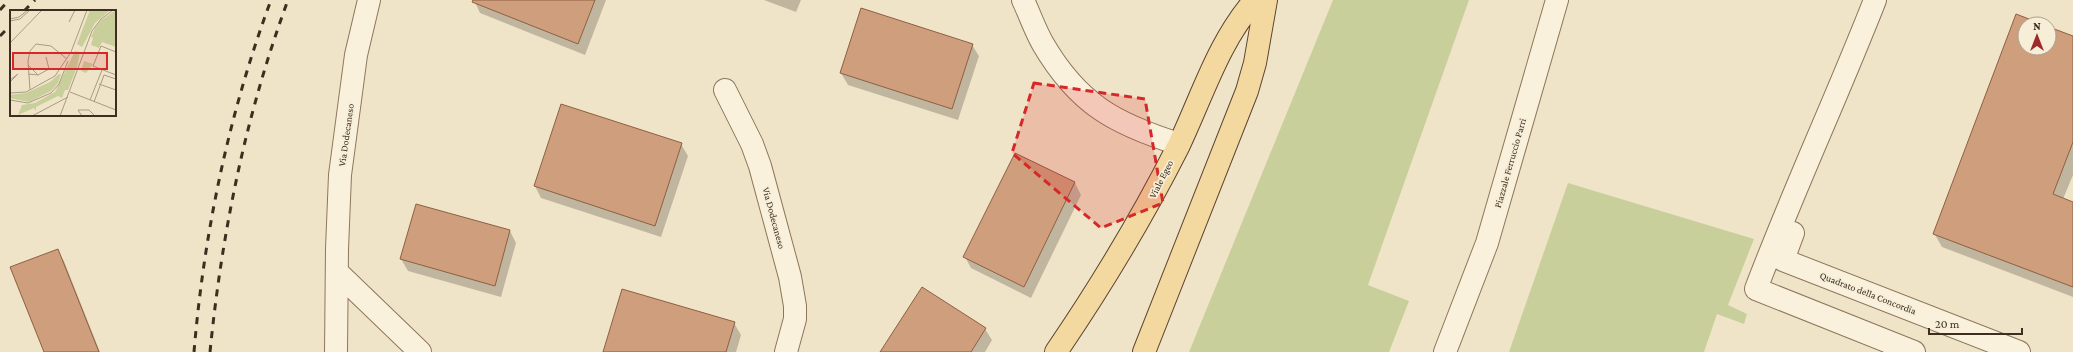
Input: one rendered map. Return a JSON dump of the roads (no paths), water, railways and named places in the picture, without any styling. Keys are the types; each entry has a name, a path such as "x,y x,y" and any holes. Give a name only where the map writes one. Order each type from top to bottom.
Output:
{"main road":[{"name":"Viale Egeo","path":"1056,352 1132,234 1179,144 1224,45 1244,13 1255,0"},
{"path":"1144,352 1247,91 1256,63 1266,0"}],"street":[{"name":"Via Dodecaneso","path":"336,352 341,169 356,55 369,0"},
{"path":"1023,0 1042,43 1069,81 1088,100 1109,116 1130,127 1179,144"},
{"name":"Piazzale Ferruccio Parri","path":"1445,352 1487,243 1557,0"},
{"path":"1875,0 1845,75 1786,211 1756,289 1914,352"},
{"name":"Via Dodecaneso","path":"725,90 746,132 760,166 790,277 795,306 795,319 793,332 786,352"},
{"name":"Quadrato della Concordia","path":"1786,211 1803,207 1783,260 2019,352"},
{"path":"337,272 420,352"}],"railway":[{"path":"0,10 9,0"},
{"path":"25,10 35,0"},
{"path":"194,352 204,262 220,173 243,86 271,0"},
{"path":"210,352 221,262 238,173 260,86 288,0"},
{"path":"0,36 10,26"}]}
